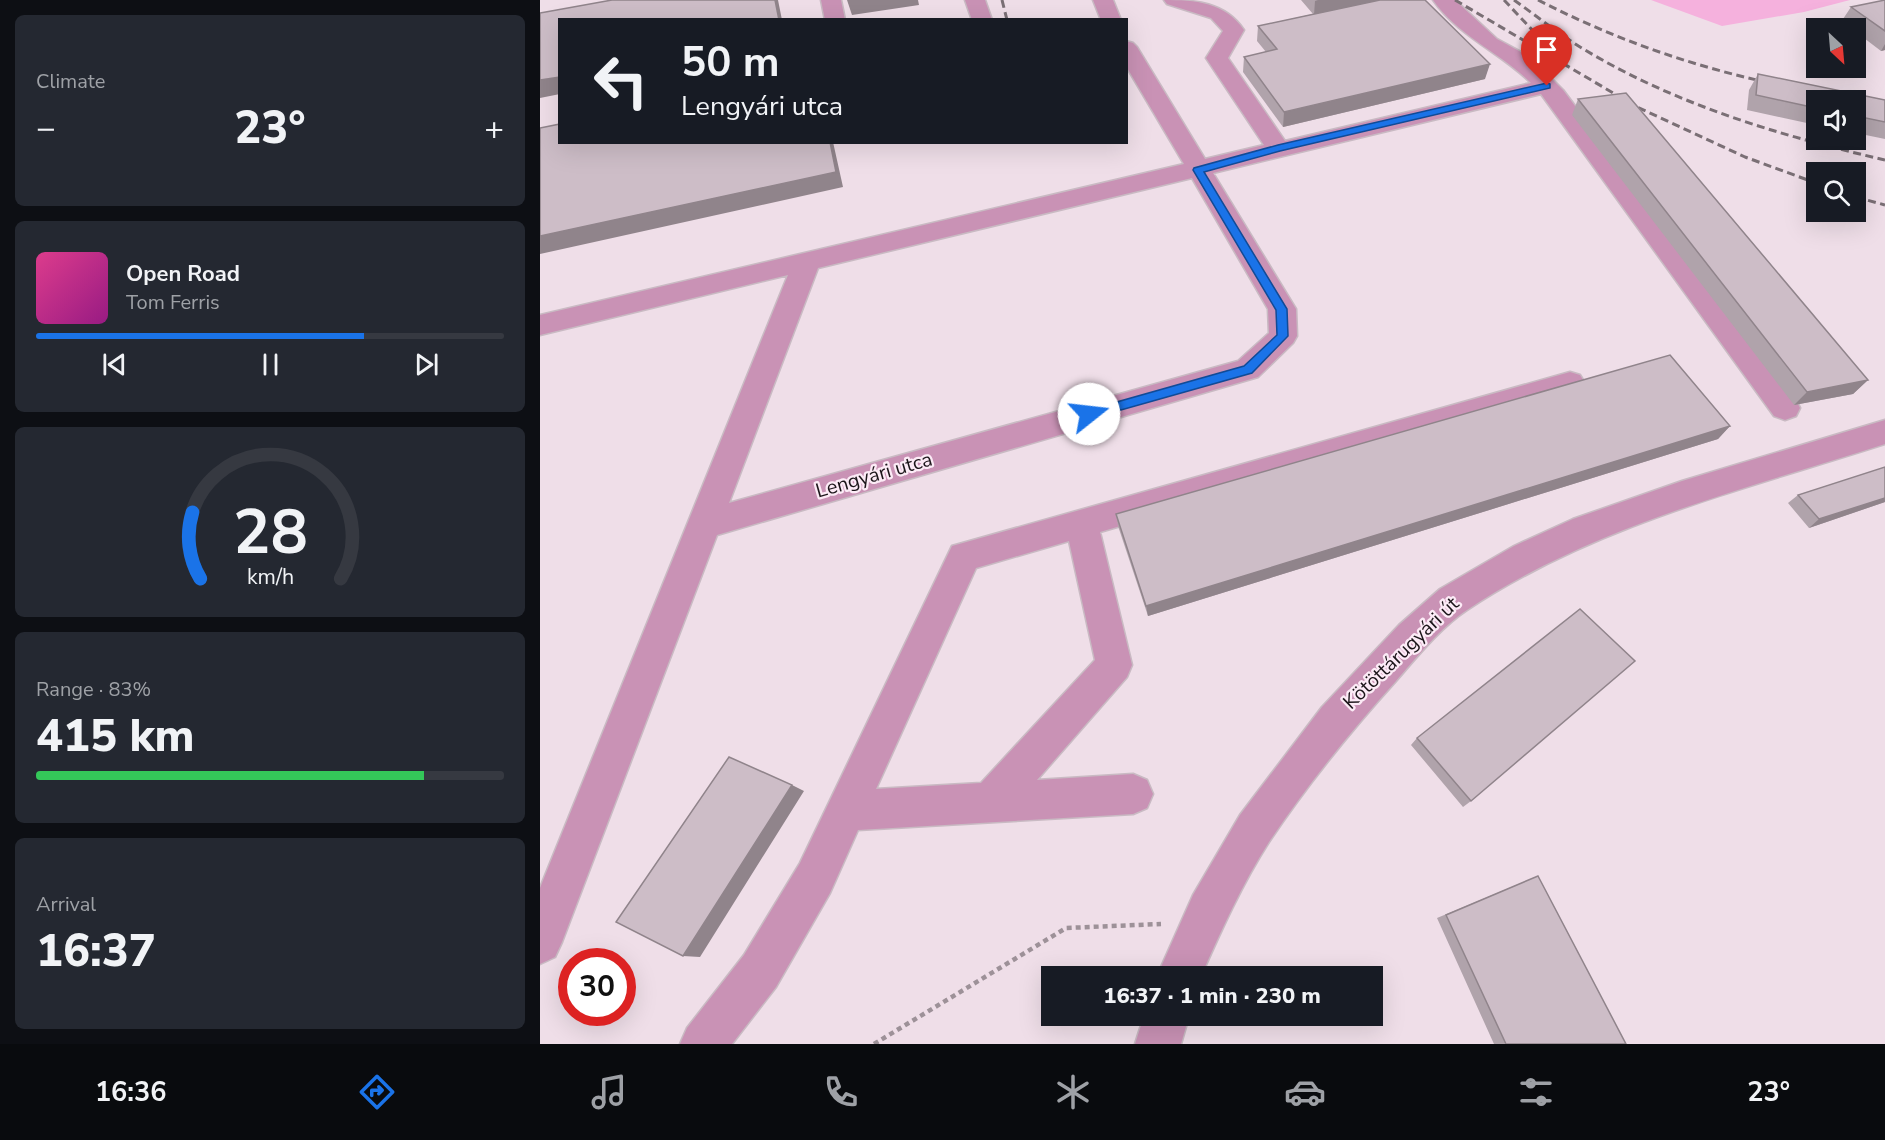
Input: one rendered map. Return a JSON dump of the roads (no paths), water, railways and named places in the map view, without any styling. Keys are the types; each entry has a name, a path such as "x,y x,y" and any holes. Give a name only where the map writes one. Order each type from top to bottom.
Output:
{"street":[{"path":"831,0 835,18"},
{"path":"975,0 981,18"},
{"path":"1103,0 1110,18"},
{"path":"1174,0 1218,14 1234,30 1216,58 1278,148"},
{"path":"1443,0 1490,43 1522,62 1547,86 1785,408"},
{"name":"Lengyári utca","path":"704,524 1248,369 1282,336 1282,309 1128,50"},
{"path":"540,325 1547,86"},
{"path":"540,942 807,262"},
{"path":"703,1044 760,971 815,879 964,557 1570,383"},
{"name":"Kötöttárugyári út","path":"1183,966 1208,910 1254,829 1335,720 1412,637 1452,600 1526,557 1585,529 1682,495 1885,432"},
{"path":"991,802 1114,665 1081,524"},
{"path":"847,811 1133,794"},
{"path":"1158,1044 1164,1026"}],"railway":[{"path":"1002,0 1006,18"},
{"path":"1455,0 1637,107 1745,157 1806,179"},
{"path":"1504,0 1536,34 1558,53"},
{"path":"1514,0 1585,50 1620,70 1693,103 1769,129 1885,160"},
{"path":"1538,0 1651,49 1710,68 1770,83"},
{"path":"1866,200 1885,205"}]}
